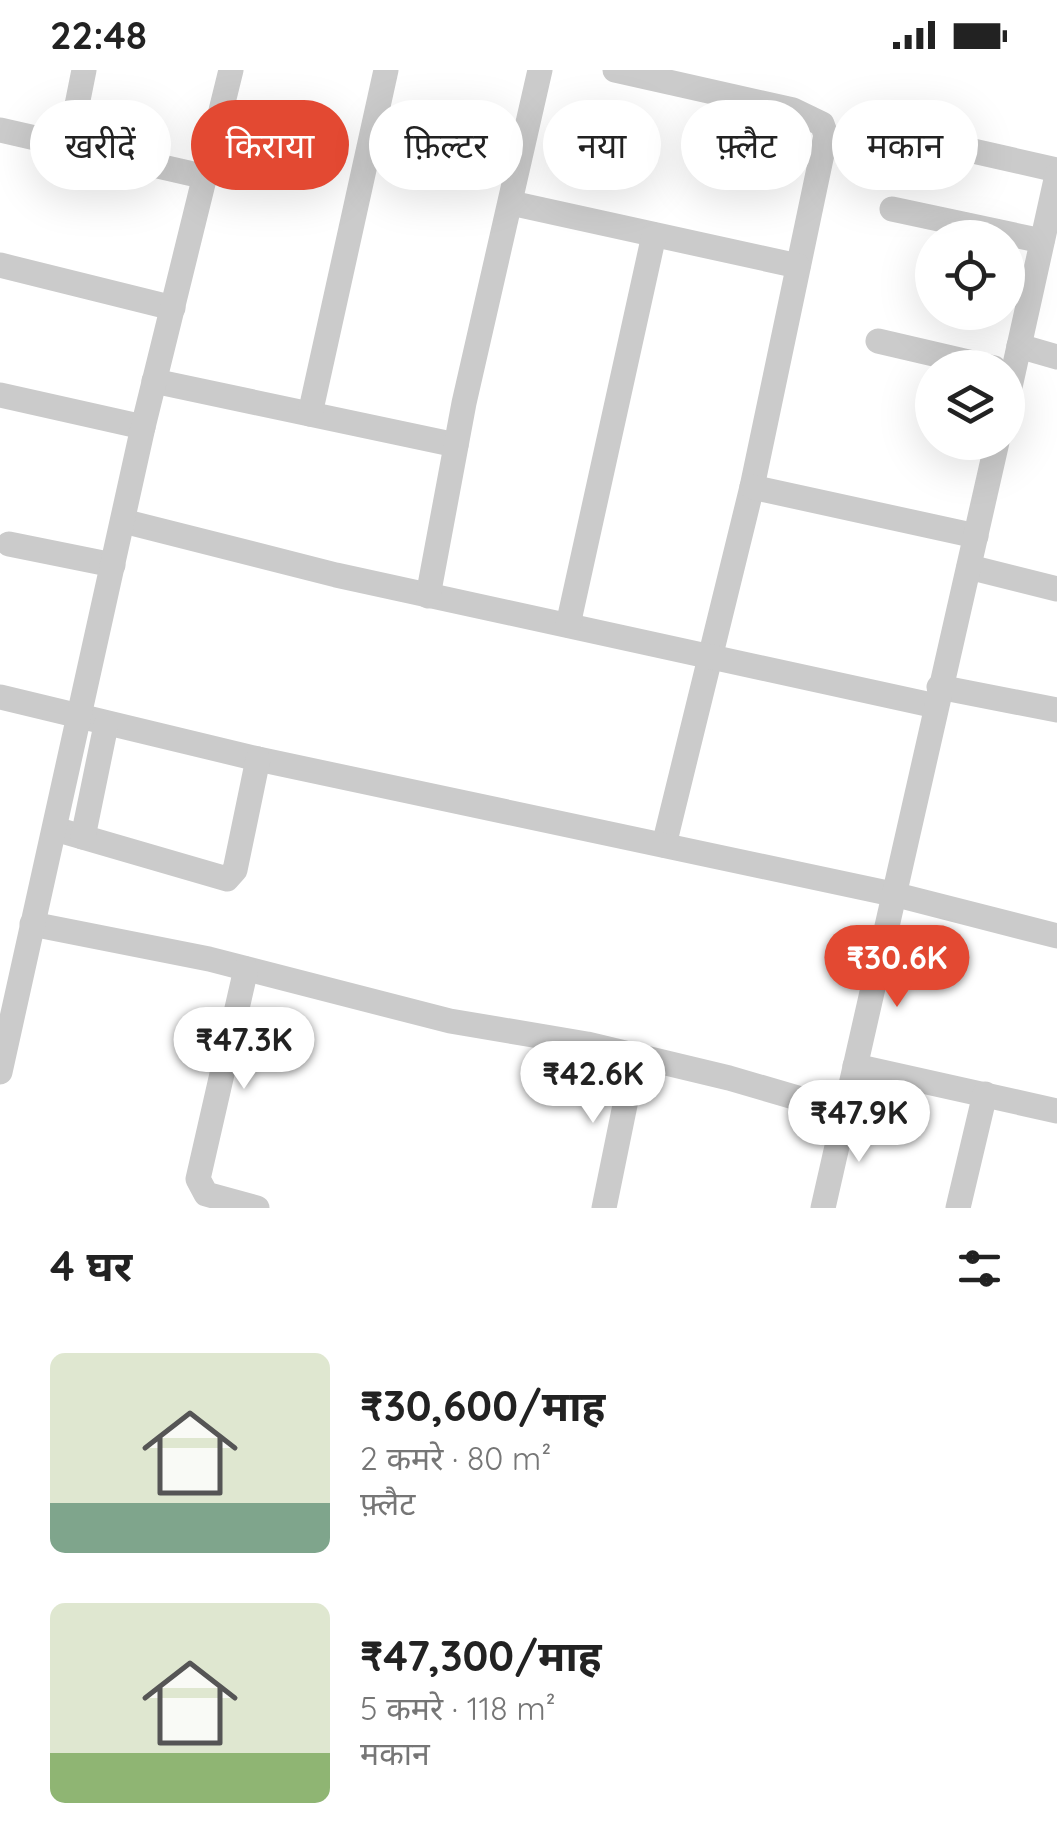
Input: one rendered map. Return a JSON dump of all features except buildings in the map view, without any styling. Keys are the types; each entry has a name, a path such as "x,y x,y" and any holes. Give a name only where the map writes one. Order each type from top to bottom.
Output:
{"street":[{"path":"78,100 84,70"},
{"path":"225,100 232,70"},
{"path":"310,414 386,70"},
{"path":"428,596 456,445 540,70"},
{"path":"615,70 793,110 822,124 824,157 752,487 664,845"},
{"path":"0,130 30,137"},
{"path":"978,154 1057,173 1013,350"},
{"path":"82,838 113,566 142,427 203,190"},
{"path":"512,203 798,266"},
{"path":"892,209 1042,241"},
{"path":"568,625 654,234"},
{"path":"0,265 173,308"},
{"path":"878,342 915,350"},
{"path":"1025,365 1057,356"},
{"path":"154,382 456,445"},
{"path":"0,395 142,427"},
{"path":"823,1208 993,460"},
{"path":"752,487 976,536"},
{"path":"123,521 428,596 709,658 938,696 1057,710"},
{"path":"9,544 113,566"},
{"path":"969,567 1057,589"},
{"path":"0,697 258,759 897,895 1057,936"},
{"path":"0,1072 55,829 94,722"},
{"path":"55,829 227,879 235,870 258,759"},
{"path":"32,924 246,969 450,1021 635,1056 842,1111"},
{"path":"246,969 198,1179 206,1194 257,1208"},
{"path":"604,1208 635,1056"},
{"path":"854,1066 1057,1111"},
{"path":"958,1208 985,1094"}]}
